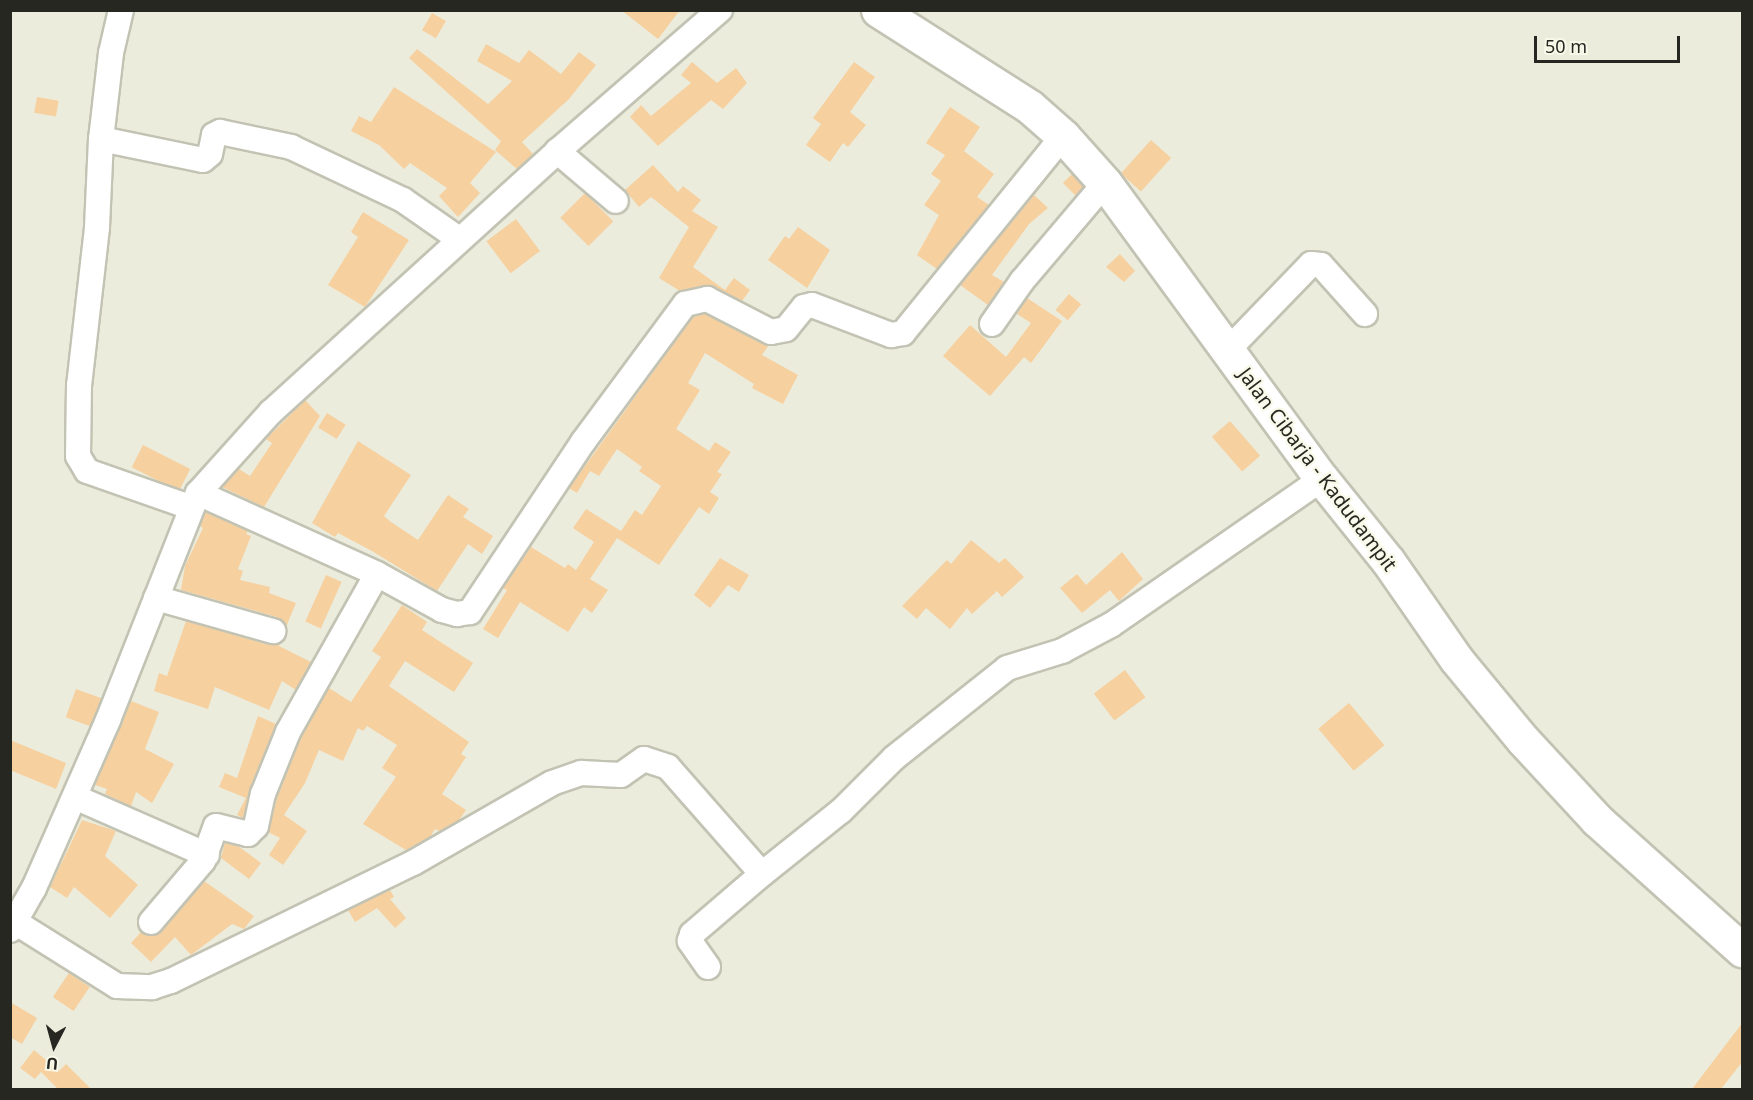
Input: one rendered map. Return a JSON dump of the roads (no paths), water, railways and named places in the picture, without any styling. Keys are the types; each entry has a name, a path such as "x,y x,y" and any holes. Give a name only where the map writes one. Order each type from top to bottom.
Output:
{"street":[{"path":"121,10 111,53 101,139 97,228 79,385 78,456 87,471 194,500 377,574 442,610 457,614 470,612 583,442 685,304 707,299 771,332 786,329 804,307 812,305 891,335 903,333 1063,136"},
{"path":"720,10 459,239 271,412 194,500 75,797 34,888 13,926 117,986 152,987 171,981 413,863 552,783 581,773 621,775 644,759 668,767 762,874"},
{"name":"Jalan Cibarja - Kadudampit","path":"878,10 1030,107 1063,136 1105,183 1229,349 1322,479 1388,561 1456,659 1523,740 1597,820 1743,950"},
{"path":"101,139 203,160 210,154 214,135 220,132 291,147 404,200 459,239"},
{"path":"558,151 616,201"},
{"path":"992,324 1035,264 1105,183"},
{"path":"1229,349 1311,264 1321,265 1365,314"},
{"path":"708,967 690,940 692,934 841,811 902,751 1007,668 1062,651 1111,626 1322,479"},
{"path":"151,922 207,855 216,826 248,834 256,826 263,794 288,732 377,574"},
{"path":"156,598 273,631"},
{"path":"75,797 207,855"}]}
